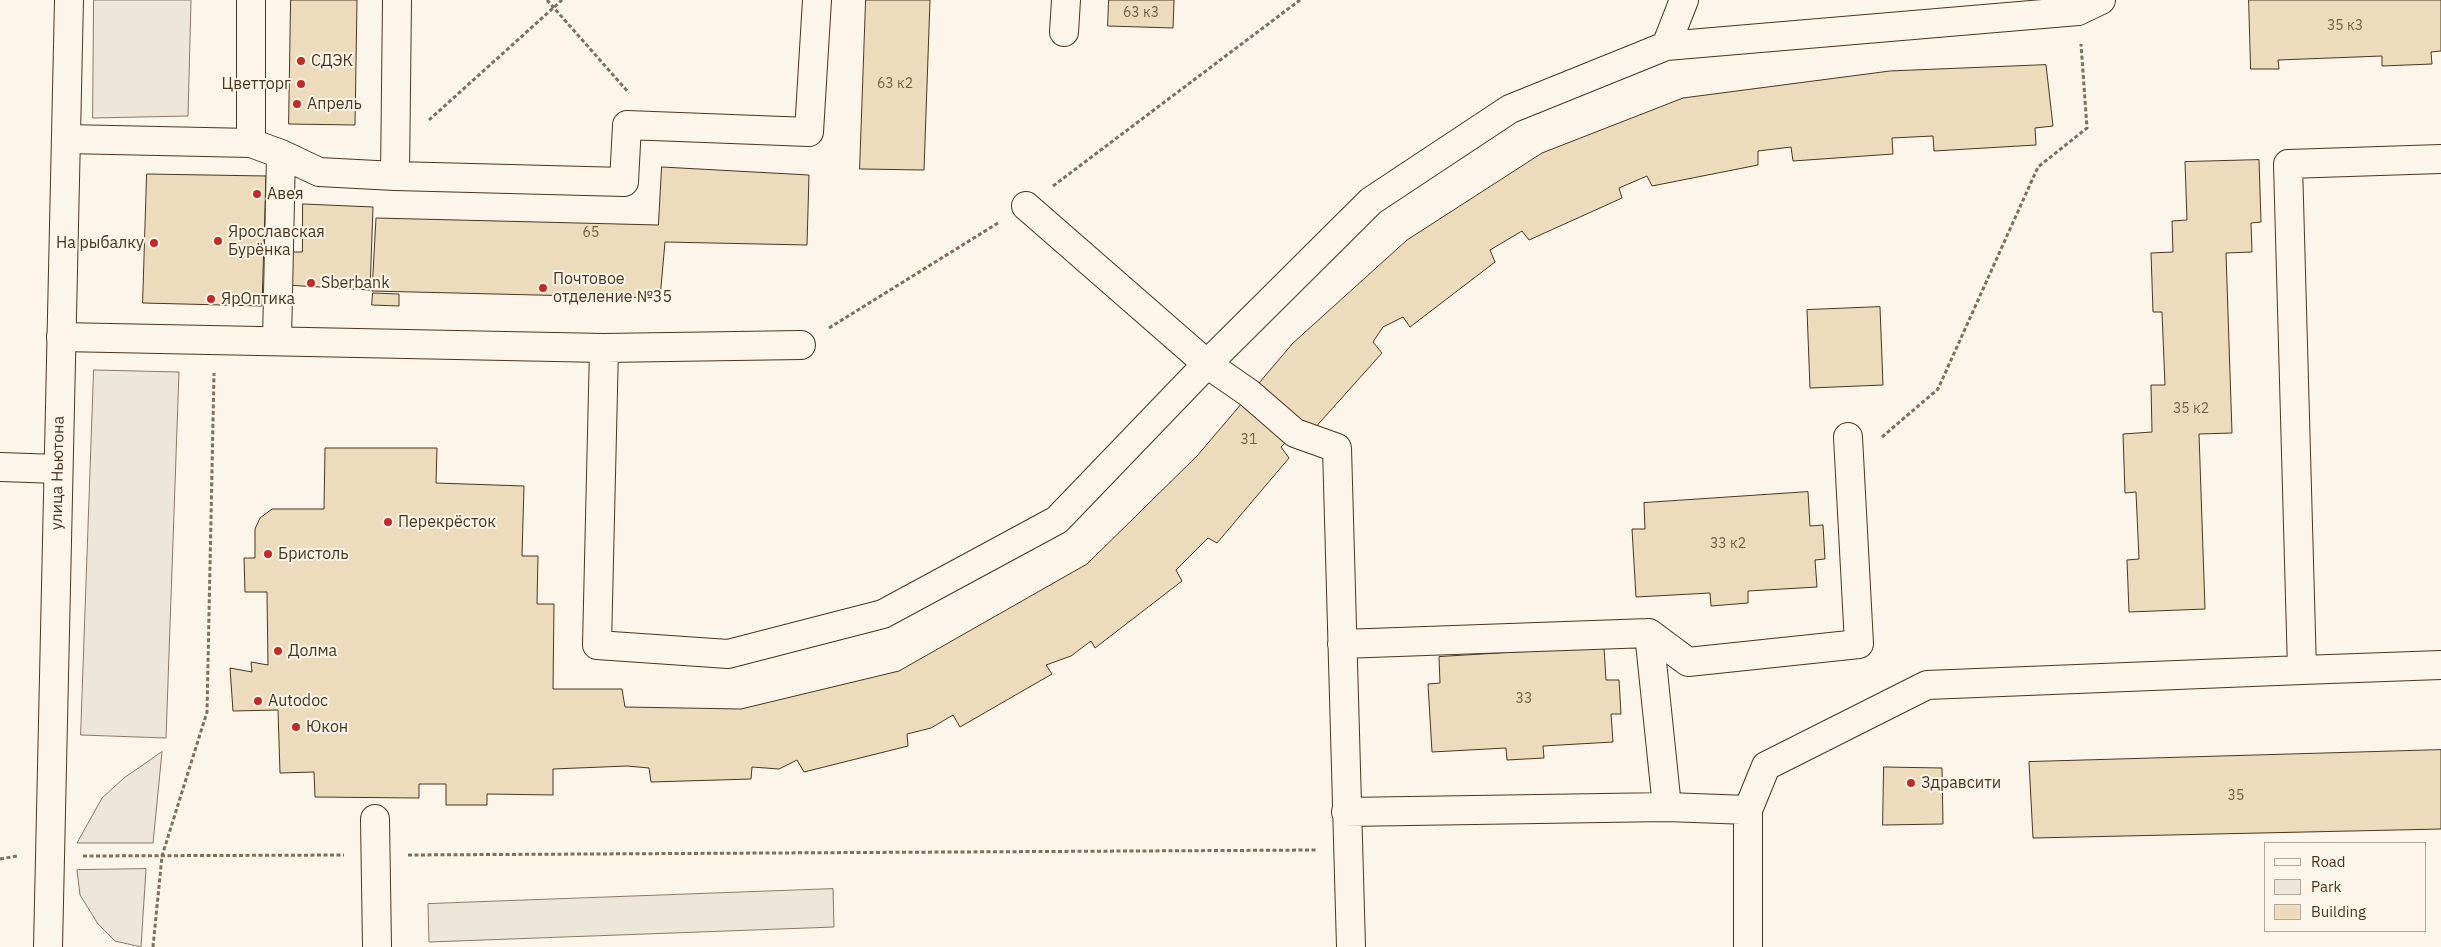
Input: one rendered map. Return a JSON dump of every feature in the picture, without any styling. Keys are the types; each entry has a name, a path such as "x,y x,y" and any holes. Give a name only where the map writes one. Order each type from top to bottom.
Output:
{"main road":[{"name":"улица Ньютона","path":"48,947 68,0"},
{"path":"251,0 251,143"},
{"path":"395,164 397,0"},
{"path":"66,140 251,143 281,154 319,172 395,164 624,182 627,125 809,132 817,0"},
{"path":"1064,32 1066,0"},
{"path":"1666,46 1684,0"},
{"path":"604,348 596,645 728,654 883,614 1057,520 1207,364 1371,201 1510,109 1666,46 2090,6"},
{"path":"277,340 281,154"},
{"path":"2302,670 2288,164 2441,159"},
{"path":"1026,206 1207,364 1249,393 1295,433 1337,448 1351,947"},
{"path":"61,337 604,348 801,345"},
{"path":"1342,644 1649,633 1688,662 1859,644 1848,437"},
{"path":"0,466 58,469"},
{"path":"1649,633 1667,807"},
{"path":"1748,947 1748,810 1766,766 1927,684 2441,665"},
{"path":"1346,812 1667,807 1748,810"},
{"path":"375,819 377,947"}],"path":[{"path":"546,0 659,127"},
{"path":"395,164 562,0"},
{"path":"801,345 1026,206 1300,0"},
{"path":"1849,464 1938,389 2038,167 2087,128 2090,6"},
{"path":"153,947 162,856 207,712 215,339"},
{"path":"75,856 1348,850"},
{"path":"0,859 17,856"}],"green space":[{"path":"94,0 191,0 188,116 93,118"},
{"path":"162,752 153,843 77,843 102,798 124,778"},
{"path":"146,869 141,947 115,941 98,924 80,895 77,870"}],"shaded area":[{"path":"94,370 179,372 166,738 81,735"},
{"path":"833,889 834,927 429,942 428,904"}],"building":[{"path":"291,0 357,0 355,125 289,124"},
{"path":"866,0 930,0 924,170 860,169"},
{"path":"1109,0 1174,0 1173,28 1108,26"},
{"path":"2249,0 2441,0 2441,51 2431,52 2432,64 2382,66 2382,56 2278,60 2279,69 2251,69"},
{"path":"2046,65 2053,126 2035,128 2036,145 1934,151 1933,136 1892,138 1893,154 1793,161 1791,147 1758,151 1758,165 1652,186 1647,176 1619,188 1622,198 1529,240 1522,231 1490,250 1495,262 1410,327 1403,317 1383,327 1373,342 1382,353 1313,430 1305,423 1281,447 1289,458 1217,543 1208,538 1176,570 1182,581 1095,648 1091,641 1071,656 1046,665 1052,674 960,727 953,715 931,728 907,734 908,746 804,772 797,760 779,769 752,767 751,779 651,782 649,768 627,766 553,769 553,795 487,794 487,805 446,805 446,784 419,784 419,798 315,797 314,772 280,773 278,710 233,711 230,668 252,672 251,662 268,665 267,592 245,592 244,558 255,558 255,529 260,518 272,509 324,509 325,448 437,448 436,483 524,486 522,556 538,556 537,604 554,604 553,689 622,689 625,707 741,709 899,671 1087,564 1197,456 1293,343 1407,240 1542,153 1683,98 1890,71"},
{"path":"2259,160 2261,222 2251,223 2252,252 2226,253 2232,433 2199,434 2205,609 2129,612 2127,560 2139,559 2136,492 2125,493 2123,434 2152,432 2151,385 2165,385 2162,312 2153,312 2151,253 2173,252 2172,221 2187,220 2185,162"},
{"path":"662,167 809,175 807,245 665,242 660,298 372,291 376,218 658,225"},
{"path":"147,174 266,176 262,306 143,303"},
{"path":"303,204 373,207 370,290 286,285 286,252 302,252"},
{"path":"373,293 399,294 399,306 372,305"},
{"path":"1880,307 1883,385 1810,388 1807,310"},
{"path":"1808,492 1810,526 1823,525 1825,559 1815,560 1817,587 1748,591 1748,603 1711,606 1710,593 1636,597 1632,529 1645,529 1644,503"},
{"path":"1604,647 1606,680 1619,680 1621,714 1611,714 1613,742 1543,746 1544,758 1507,760 1506,748 1432,752 1428,684 1440,683 1439,657"},
{"path":"2441,750 2441,829 2033,838 2029,762"},
{"path":"1884,767 1942,768 1943,824 1883,825"}],"place":[{"name":"СДЭК","path":"301,61"},
{"name":"Цветторг","path":"301,84"},
{"name":"Апрель","path":"297,104"},
{"name":"Авея","path":"257,194"},
{"name":"Ярославская Бурёнка","path":"218,241"},
{"name":"На рыбалку","path":"154,243"},
{"name":"Sberbank","path":"311,283"},
{"name":"Почтовое отделение №35","path":"543,288"},
{"name":"ЯрОптика","path":"211,299"},
{"name":"Перекрёсток","path":"388,522"},
{"name":"Бристоль","path":"268,554"},
{"name":"Долма","path":"278,651"},
{"name":"Autodoc","path":"258,701"},
{"name":"Юкон","path":"296,727"},
{"name":"Здравсити","path":"1911,783"}]}
